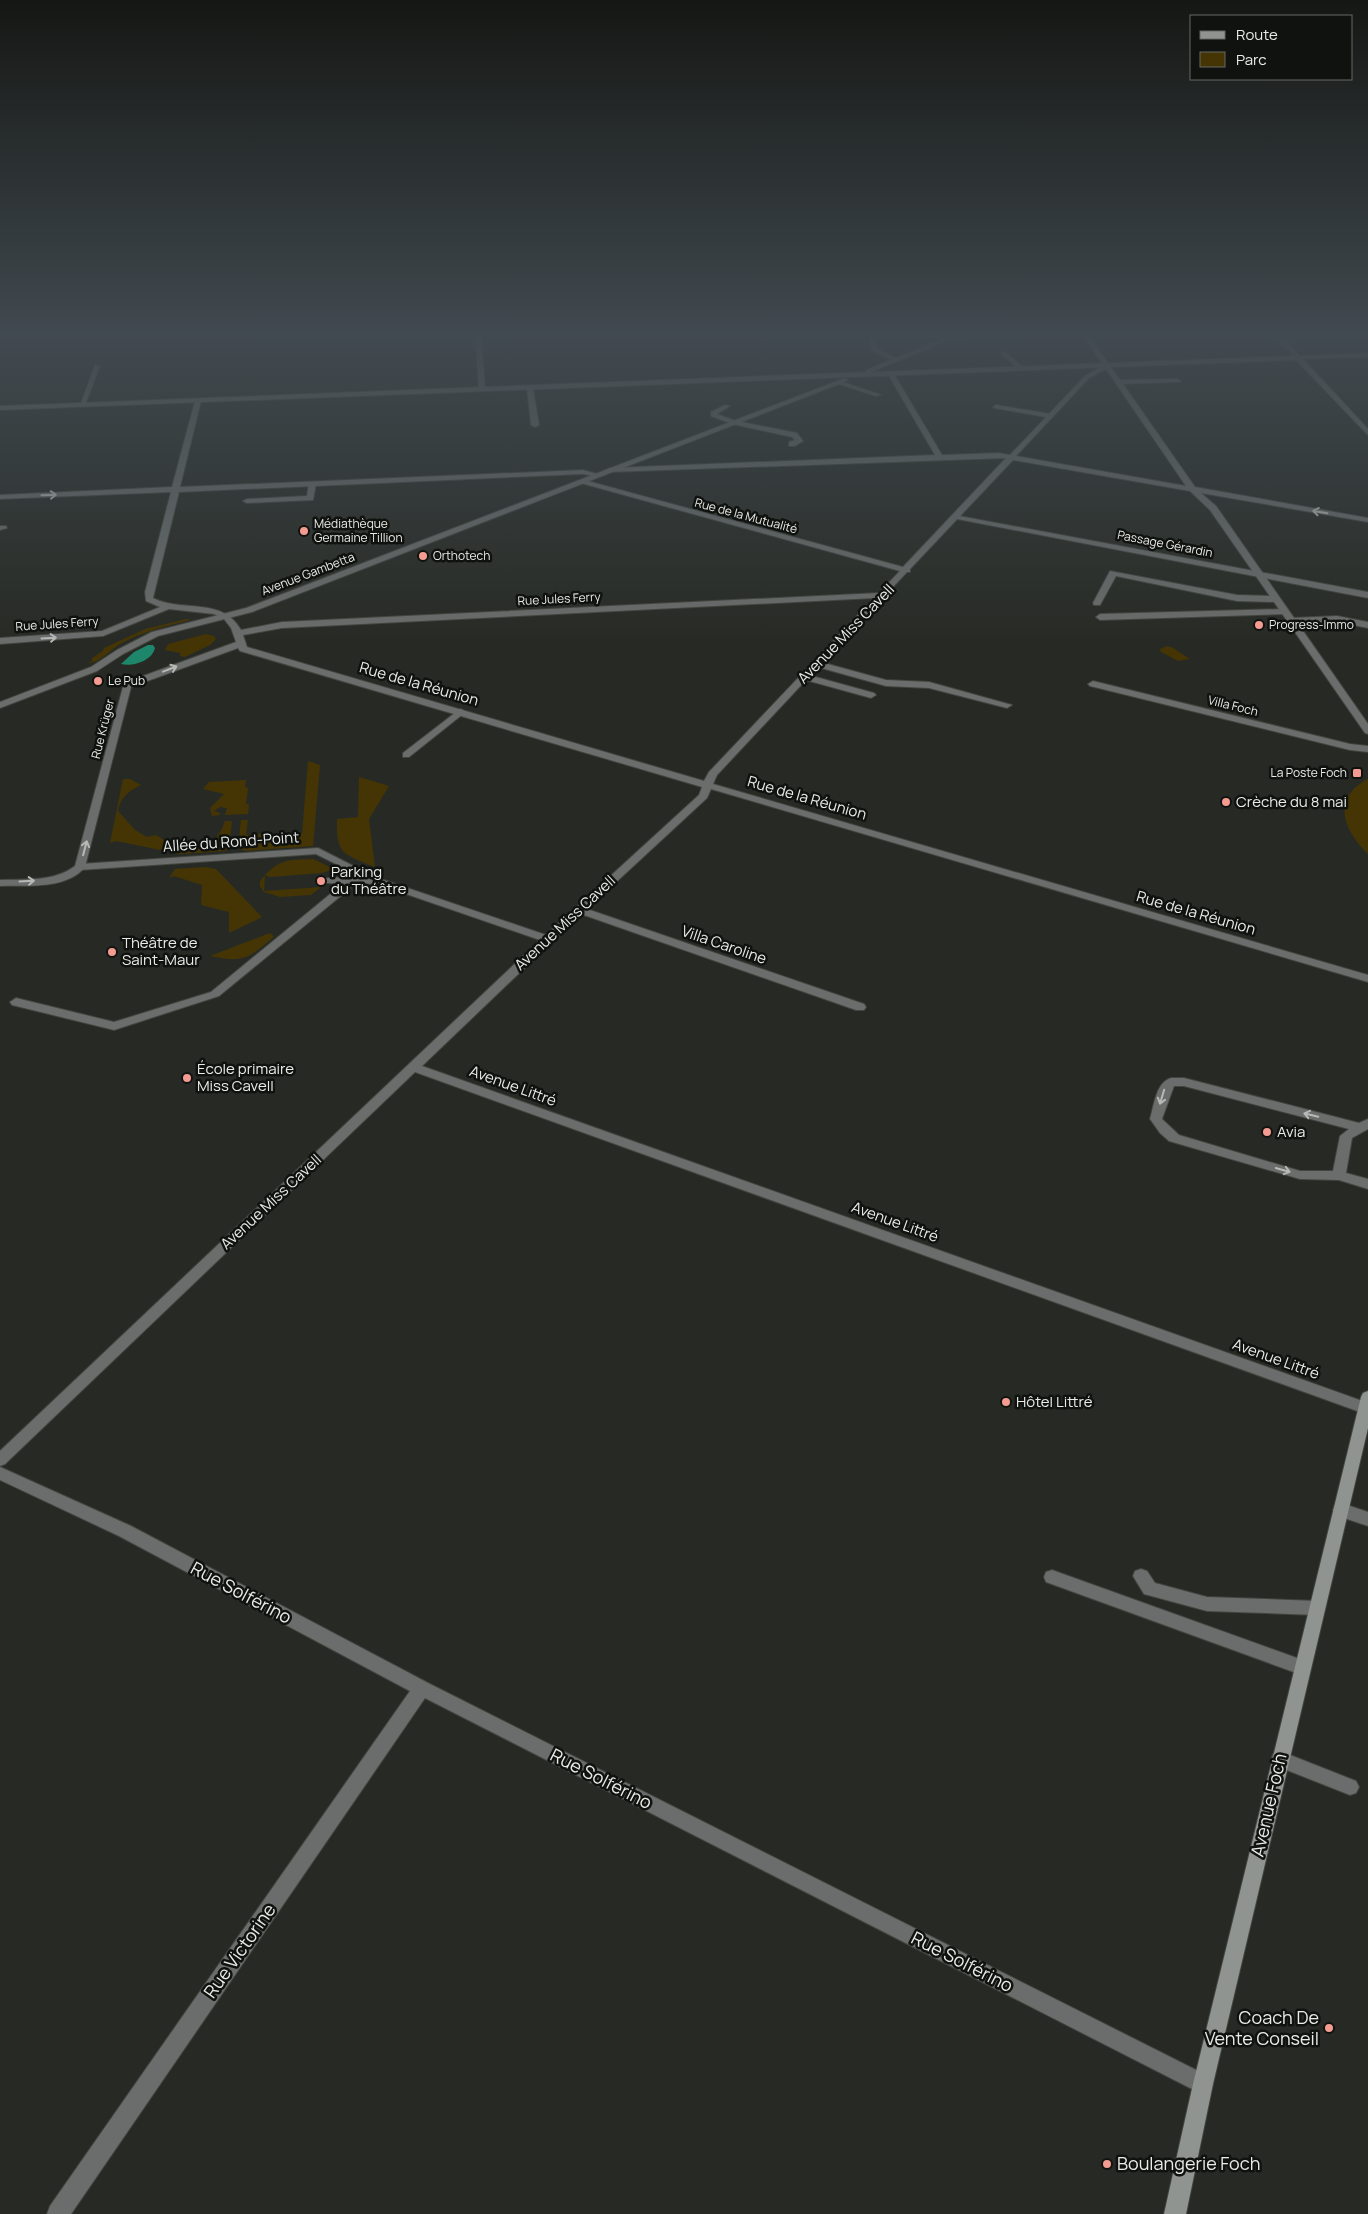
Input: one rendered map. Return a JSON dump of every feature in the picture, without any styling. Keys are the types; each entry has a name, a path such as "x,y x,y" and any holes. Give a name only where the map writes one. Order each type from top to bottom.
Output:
{"main road":[{"name":"Avenue Foch","path":"1175,2214 1203,2084 1302,1668 1341,1510 1364,1436 1367,1402"}],"street":[{"path":"189,437 149,592 149,599 170,606 207,608 235,626 240,644"},
{"name":"Avenue Gambetta","path":"0,705 94,669 120,652 155,634 225,618 696,437"},
{"path":"792,444 799,441 796,437"},
{"path":"928,437 940,458"},
{"name":"Avenue Miss Cavell","path":"0,1460 548,939 703,796 712,774 1031,437"},
{"path":"1156,437 1192,490 1213,508 1368,731"},
{"path":"610,470 999,455 1368,520"},
{"path":"0,497 583,472 597,475"},
{"name":"Rue de la Mutualité","path":"581,482 907,570"},
{"path":"247,501 310,498 312,484"},
{"name":"Passage Gérardin","path":"957,517 1368,595"},
{"path":"1097,603 1113,573 1237,598 1275,598"},
{"name":"Rue Jules Ferry","path":"238,633 282,625 882,595"},
{"name":"Rue Jules Ferry","path":"0,641 103,633 170,606"},
{"path":"1100,617 1285,612"},
{"path":"1291,621 1337,619 1368,625"},
{"name":"Rue de la Réunion","path":"240,644 243,649 1368,979"},
{"name":"Rue Krüger","path":"80,867 127,685 240,644"},
{"path":"817,664 886,683 929,685 1007,705"},
{"path":"805,677 871,695"},
{"name":"Villa Foch","path":"1093,684 1350,747 1368,749"},
{"path":"406,755 460,712"},
{"name":"Allée du Rond-Point","path":"80,867 318,851 378,881 548,939"},
{"path":"0,882 54,880 74,873 80,867"},
{"path":"16,1002 114,1026 215,994 355,879"},
{"name":"Allée du Rond-Point","path":"321,881 355,879 378,881"},
{"name":"Villa Caroline","path":"579,910 860,1007"},
{"name":"Avenue Littré","path":"413,1067 1367,1402"},
{"path":"1363,1125 1184,1082 1171,1082 1166,1087 1156,1119 1164,1130 1174,1138 1300,1175 1338,1176 1368,1184"},
{"path":"1338,1176 1346,1136 1363,1125"},
{"name":"Rue Solférino","path":"0,1473 125,1531 422,1688 1203,2084"},
{"path":"1341,1510 1368,1519"},
{"path":"1140,1576 1150,1589 1207,1604 1317,1608"},
{"path":"1052,1577 1302,1668"},
{"name":"Rue Victorine","path":"58,2214 422,1688"},
{"path":"1280,1759 1350,1787"}],"green space":[{"path":"186,619 191,620 137,636 120,644 100,659 87,663 92,661 92,658 103,651 104,648 145,629"},
{"path":"206,634 214,636 216,639 210,645 185,657 180,656 180,653 165,650 168,644"},
{"path":"1167,646 1190,659 1178,661 1161,652 1160,649"},
{"path":"308,761 320,765 313,846 245,851 238,848 241,820 248,820 246,835 272,833 272,836 302,834"},
{"path":"359,777 389,786 369,819 375,867 349,856 340,847 338,840 337,819 358,817"},
{"path":"123,779 130,779 141,785 125,795 118,811 135,830 147,837 156,835 167,842 177,841 176,852 193,850 206,845 217,836 225,821 232,821 229,848 225,851 180,854 116,841 110,843"},
{"path":"1368,779 1368,854 1347,825 1345,805 1356,787"},
{"path":"246,780 245,787 248,788 246,804 249,804 248,814 225,815 227,808 220,807 214,811 220,813 220,815 212,816 210,808 224,794 203,789 209,782"},
{"path":"313,859 334,869 322,873 270,877 265,875 272,868 283,862 296,860"},
{"path":"205,867 216,869 262,917 229,933 229,912 201,905 202,885 174,876 169,878 175,869"},
{"path":"265,875 264,891 321,887 311,895 280,897 264,892 260,886 260,881"},
{"path":"270,933 274,937 251,955 238,959 210,956"}],"shaded area":[{"path":"148,645 153,645 155,648 146,660 131,665 121,664 134,652"}],"place":[{"name":"Médiathèque Germaine Tillion","path":"304,531"},
{"name":"Orthotech","path":"423,556"},
{"name":"Progress-Immo","path":"1259,625"},
{"name":"Le Pub","path":"98,681"},
{"name":"La Poste Foch","path":"1357,773"},
{"name":"Crèche du 8 mai","path":"1226,802"},
{"name":"Parking du Théâtre","path":"321,881"},
{"name":"Théâtre de Saint-Maur","path":"112,952"},
{"name":"École primaire Miss Cavell","path":"187,1078"},
{"name":"Avia","path":"1267,1132"},
{"name":"Hôtel Littré","path":"1006,1402"},
{"name":"Coach De Vente Conseil","path":"1329,2028"},
{"name":"Boulangerie Foch","path":"1107,2164"}]}
